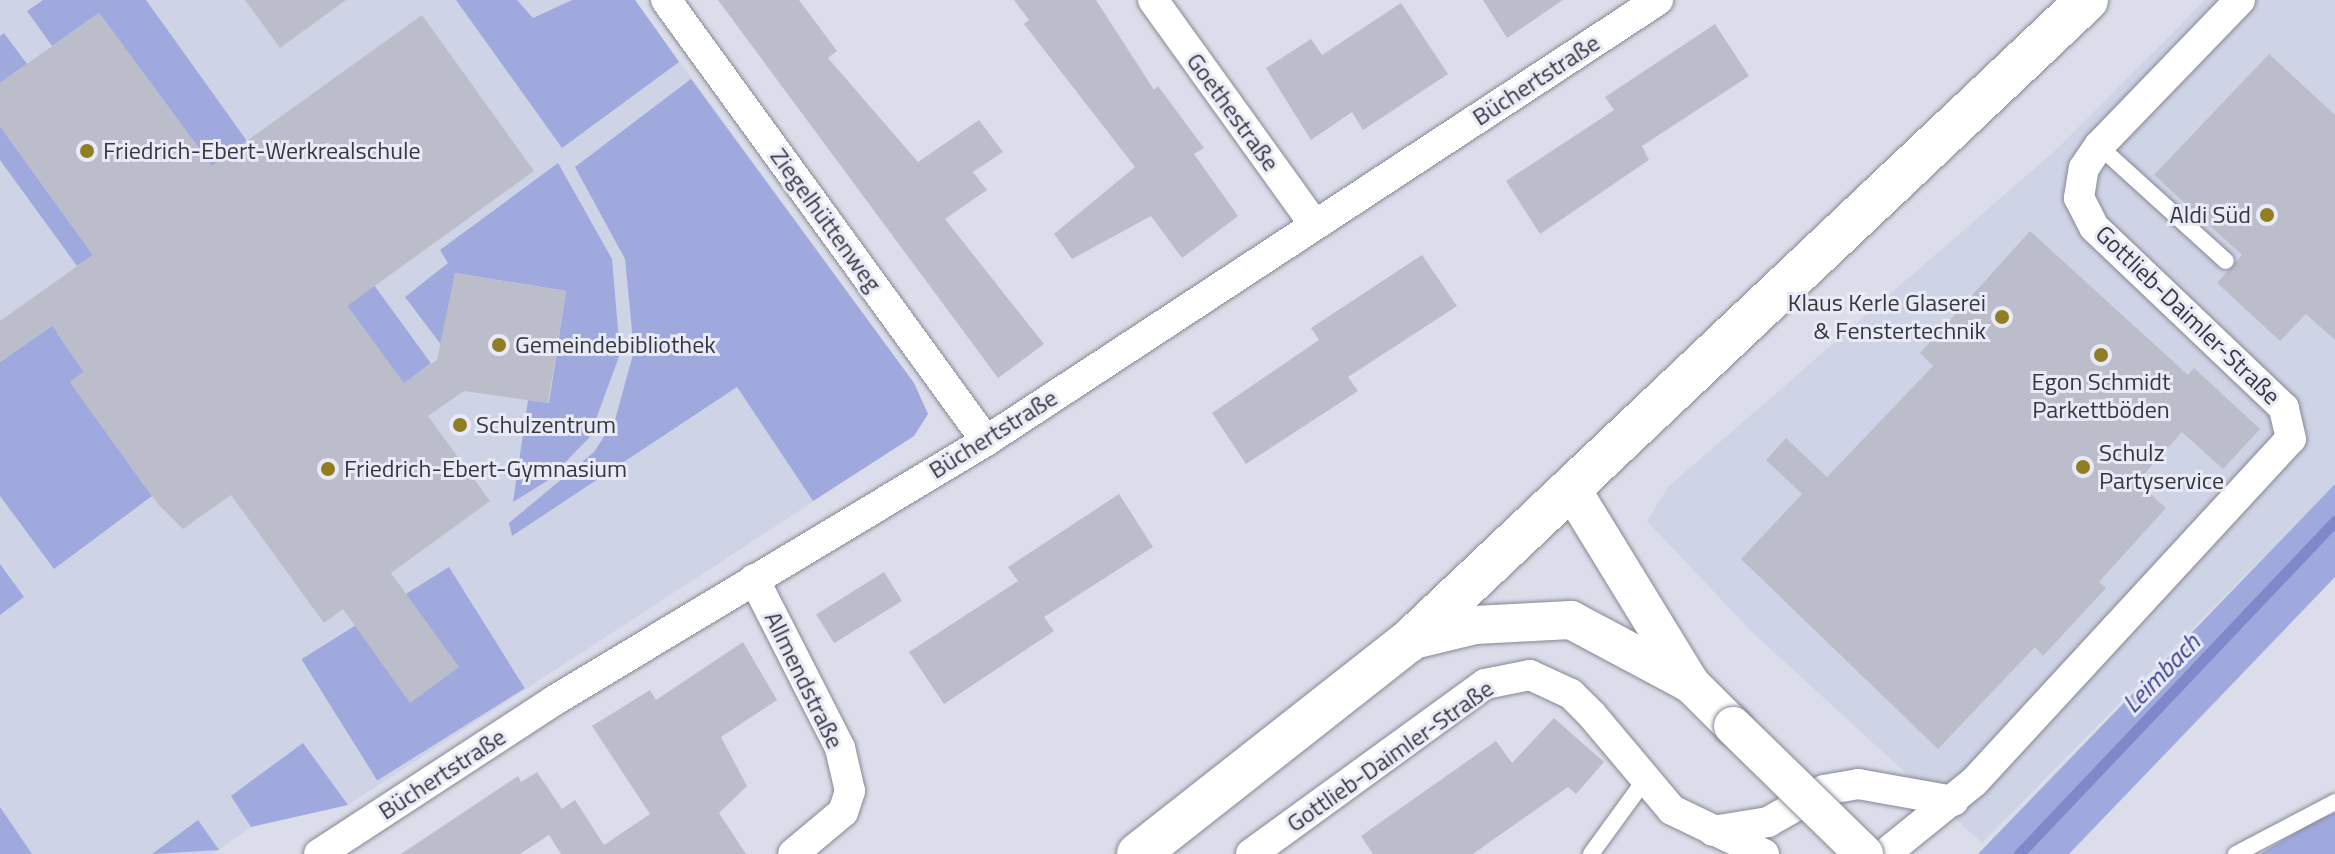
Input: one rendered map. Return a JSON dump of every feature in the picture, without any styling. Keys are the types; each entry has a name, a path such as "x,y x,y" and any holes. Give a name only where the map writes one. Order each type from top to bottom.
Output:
{"main road":[{"path":"1138,854 1409,641 2087,0"}],"street":[{"name":"Ziegelhüttenweg","path":"666,0 986,441"},
{"name":"Goethestraße","path":"1153,0 1314,224"},
{"name":"Büchertstraße","path":"319,854 754,579 986,441 1658,0"},
{"name":"Gottlieb-Daimler-Straße","path":"1885,854 1953,801 2291,439 2284,408 2094,227 2079,198 2084,168 2099,146 2240,0"},
{"path":"1572,490 1691,684 1864,854"},
{"name":"Allmendstraße","path":"754,579 840,748 850,791 843,812 793,854"},
{"path":"1409,641 1475,625 1571,620 1691,684"},
{"name":"Gottlieb-Daimler-Straße","path":"1251,854 1473,692 1508,677 1530,675 1571,694 1672,810 1764,854"},
{"path":"1713,831 1768,822 1824,790 1858,784 1953,801"}],"lane":[{"path":"2099,146 2226,261"},
{"path":"1591,854 1644,781"},
{"path":"2236,854 2335,802"}],"shaded area":[{"name":"Schulzentrum","path":"0,0 635,0 914,383 928,414 914,436 348,805 251,827 213,854 0,854"},
{"path":"43,0 146,0 247,141 212,166 99,13 52,46 27,11"},
{"path":"456,0 517,0 533,18 572,0 635,0 679,62 562,148"},
{"path":"2205,0 2335,0 2335,484 1982,843 1752,632 1647,521 1668,487 2057,149"},
{"path":"4,33 27,64 0,83 0,36"},
{"path":"691,79 914,383 928,414 914,436 813,501 737,387 512,536 509,523 594,452 615,420 634,351 625,259 575,167"},
{"path":"0,126 93,255 77,266 0,160"},
{"path":"558,163 612,259 620,354 589,438 547,481 513,502 528,400 549,403 566,291 455,273 442,346 405,297 448,263 440,250"},
{"path":"374,285 431,363 404,383 346,305"},
{"path":"80,306 85,313 57,333 84,372 70,382 152,496 54,569 0,496 0,362"},
{"path":"2335,484 2335,577 2069,854 1978,854"},
{"path":"0,564 24,597 0,615"},
{"path":"449,567 525,688 377,780 301,659"},
{"path":"303,743 348,805 251,827 231,796"},
{"path":"0,807 32,854 0,854"},
{"path":"2335,813 2335,854 2260,854 2317,820"},
{"path":"198,820 219,850 152,854"}],"building":[{"path":"245,0 346,0 280,48"},
{"path":"718,0 799,0 837,51 828,58 918,162 979,120 1003,152 973,172 987,190 945,219 1044,344 998,378"},
{"path":"1014,0 1096,0 1154,90 1158,86 1204,148 1194,154 1238,216 1182,258 1151,216 1072,259 1054,234 1135,167 1024,24 1029,20"},
{"path":"1483,0 1563,0 1507,38"},
{"path":"1401,3 1448,74 1363,130 1352,112 1311,140 1266,68 1311,39 1322,55"},
{"name":"Friedrich-Ebert-Gymnasium","path":"99,13 212,166 422,15 534,171 347,306 404,383 437,360 455,273 566,291 548,403 464,391 428,416 490,501 391,573 459,667 410,703 343,609 324,623 231,495 183,529 158,504 70,382 84,372 52,325 0,362 0,321 93,255 0,126 0,83"},
{"path":"1715,24 1749,76 1642,146 1649,160 1540,234 1506,181 1614,110 1605,97"},
{"name":"Aldi Süd","path":"2269,54 2335,115 2335,340 2306,314 2280,341 2217,283 2242,255 2154,175"},
{"path":"2030,231 2188,375 2194,368 2260,429 2223,469 2182,432 2137,482 2166,508 2099,582 2106,588 2043,656 2035,647 1938,749 1741,559 1802,494 1766,460 1786,438 1827,477 1933,366 1920,353"},
{"path":"1422,255 1457,306 1348,377 1358,391 1246,464 1212,413 1319,340 1311,328"},
{"path":"1119,494 1153,547 1044,617 1054,631 944,704 909,652 1018,581 1008,567"},
{"path":"884,572 902,601 834,643 816,614"},
{"path":"743,642 777,700 721,737 747,786 719,813 746,854 561,854 549,835 520,854 401,854 518,776 521,782 537,772 562,809 575,800 604,845 650,814 592,726 650,690 656,700"},
{"path":"1554,718 1604,762 1576,794 1568,787 1473,854 1373,854 1361,836 1496,741 1512,763"}],"waterway":[{"name":"Leimbach","path":"2019,854 2335,521"}],"place":[{"name":"Friedrich-Ebert-Werkrealschule","path":"87,151"},
{"name":"Aldi Süd","path":"2267,215"},
{"name":"Klaus Kerle Glaserei & Fenstertechnik","path":"2002,317"},
{"name":"Gemeindebibliothek","path":"499,345"},
{"name":"Egon Schmidt Parkettböden","path":"2101,355"},
{"name":"Schulzentrum","path":"460,425"},
{"name":"Schulz Partyservice","path":"2083,467"},
{"name":"Friedrich-Ebert-Gymnasium","path":"328,469"}]}
